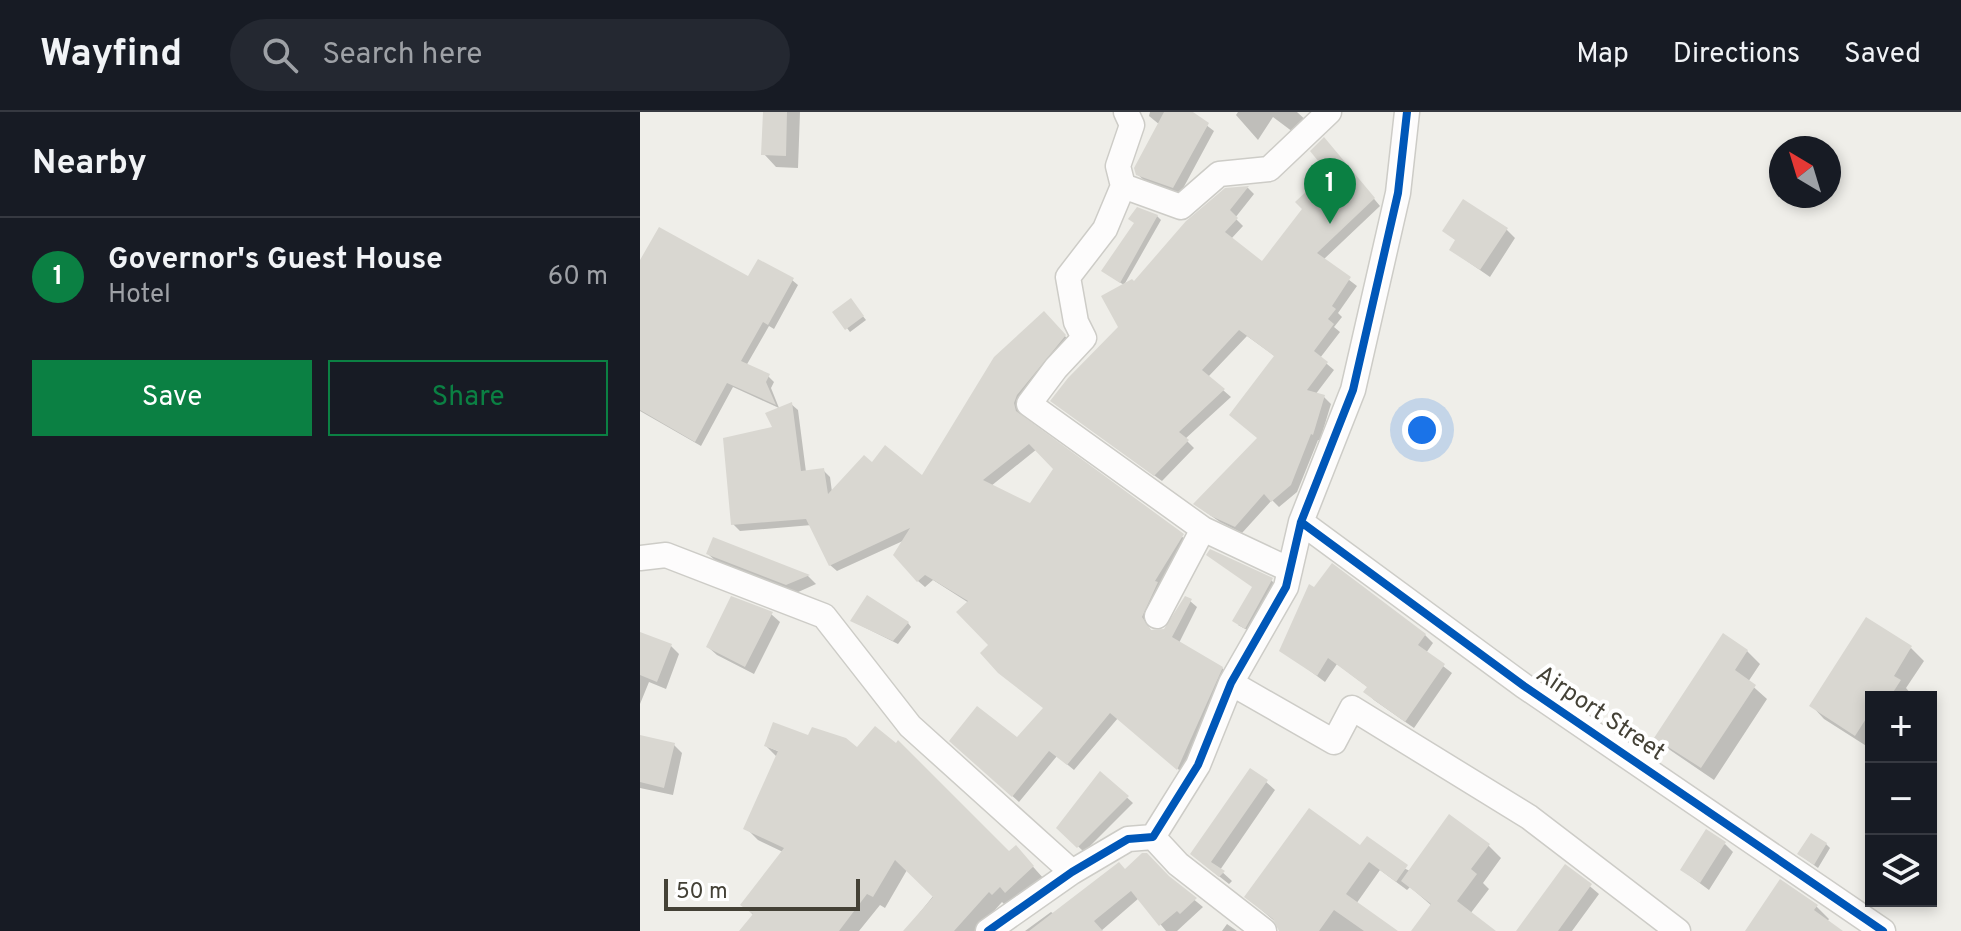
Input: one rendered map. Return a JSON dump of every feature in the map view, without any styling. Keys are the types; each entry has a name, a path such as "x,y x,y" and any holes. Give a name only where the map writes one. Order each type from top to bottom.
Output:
{"street":[{"path":"1126,112 1132,125 1118,166 1123,186 1105,229 1068,277 1076,322 1084,338 1029,404 1203,529 1290,570"},
{"path":"1123,186 1181,207 1219,174 1269,169 1329,112"},
{"path":"1153,837 1198,765 1231,683 1286,587 1301,522 1353,390 1398,193 1407,112"},
{"name":"Airport Street","path":"1301,522 1524,686 1883,931"},
{"path":"1157,616 1203,529"},
{"path":"640,558 666,555 824,616 910,726 1072,872"},
{"path":"1231,683 1334,742 1352,708 1529,817 1678,931"},
{"path":"988,931 1072,872 1128,839 1153,837"},
{"path":"1153,837 1178,864 1264,931"}],"building":[{"path":"763,112 787,112 786,156 761,155"},
{"path":"1164,112 1193,112 1209,123 1173,188 1136,175 1134,168"},
{"path":"1324,137 1375,198 1317,253 1351,277 1332,306 1336,309 1328,319 1334,324 1314,351 1328,362 1307,390 1325,395 1313,435 1291,485 1271,502 1264,494 1235,527 1193,504 1257,438 1229,415 1274,356 1239,330 1202,370 1225,389 1179,432 1189,440 1154,476 1050,401 1118,327 1101,296 1132,279 1134,281 1186,221 1225,188 1249,186 1230,210 1238,218 1225,232 1262,261 1302,209 1295,202 1327,172 1310,151"},
{"path":"1463,199 1508,228 1480,270 1449,250 1455,240 1442,231"},
{"path":"1137,207 1158,215 1120,283 1101,271 1134,223 1128,219"},
{"path":"659,227 748,276 758,259 794,278 768,325 763,322 741,361 770,374 766,382 776,405 727,383 695,442 640,410 640,260"},
{"path":"851,298 864,316 845,330 832,312"},
{"path":"1044,311 1066,335 1017,395 1014,403 1016,411 1184,534 1155,581 1158,582 1142,617 1151,630 1164,629 1185,596 1192,599 1172,637 1223,667 1177,770 1110,713 1067,765 1049,751 1012,797 949,741 977,706 1017,737 1043,708 998,673 980,653 988,645 956,612 968,601 925,575 917,582 893,555 910,528 829,566 806,519 731,525 723,438 772,427 765,413 792,402 801,471 824,468 828,494 864,455 872,462 885,445 922,475 994,357","holes":["1029,444 1053,469 1030,503 983,480"]},
{"path":"713,537 810,575 786,585 706,554"},
{"path":"1210,549 1273,578 1245,629 1232,621 1252,587 1206,555"},
{"path":"1332,563 1426,634 1418,645 1445,664 1405,722 1363,692 1367,687 1328,658 1317,676 1279,651 1309,584 1314,587"},
{"path":"867,595 909,622 893,641 850,621"},
{"path":"731,596 773,612 745,667 706,647"},
{"path":"1866,617 1912,646 1894,676 1901,680 1894,691 1865,691 1865,720 1855,736 1809,706"},
{"path":"640,632 672,644 657,682 640,675"},
{"path":"1723,633 1748,650 1735,670 1756,685 1701,768 1654,738"},
{"path":"773,722 808,735 812,727 846,738 857,747 875,726 896,743 898,740 1009,851 1016,845 1034,866 1005,893 1000,887 992,895 989,892 954,931 903,931 933,897 895,860 873,897 867,894 839,931 739,931 753,914 740,905 784,848 743,829 778,751 764,746"},
{"path":"640,735 675,743 664,788 640,782"},
{"path":"1250,768 1268,780 1211,862 1225,871 1219,877 1190,854"},
{"path":"1100,771 1129,796 1077,848 1056,828"},
{"path":"1309,808 1360,845 1367,836 1408,865 1396,882 1369,862 1346,894 1398,931 1364,931 1334,910 1319,931 1279,931 1273,919 1244,897"},
{"path":"1449,814 1490,844 1471,869 1477,874 1457,901 1496,931 1411,931 1431,904 1401,881"},
{"path":"1706,829 1726,842 1700,883 1680,870"},
{"path":"1811,833 1827,843 1814,865 1797,854"},
{"path":"1142,853 1147,853 1197,898 1180,914 1177,911 1159,926 1131,891 1094,921 1103,931 1029,931 1119,862 1125,869"},
{"path":"1565,864 1592,884 1558,931 1516,931"},
{"path":"1780,879 1818,905 1814,910 1843,931 1745,931"}],"cycle path":[{"path":"988,931 1072,872 1128,839 1153,837 1198,765 1231,683 1286,587 1301,522 1353,390 1398,193 1407,112"},
{"path":"1301,522 1524,686 1883,931"}],"place":[{"name":"Governor's Guest House","path":"1330,224"}]}
